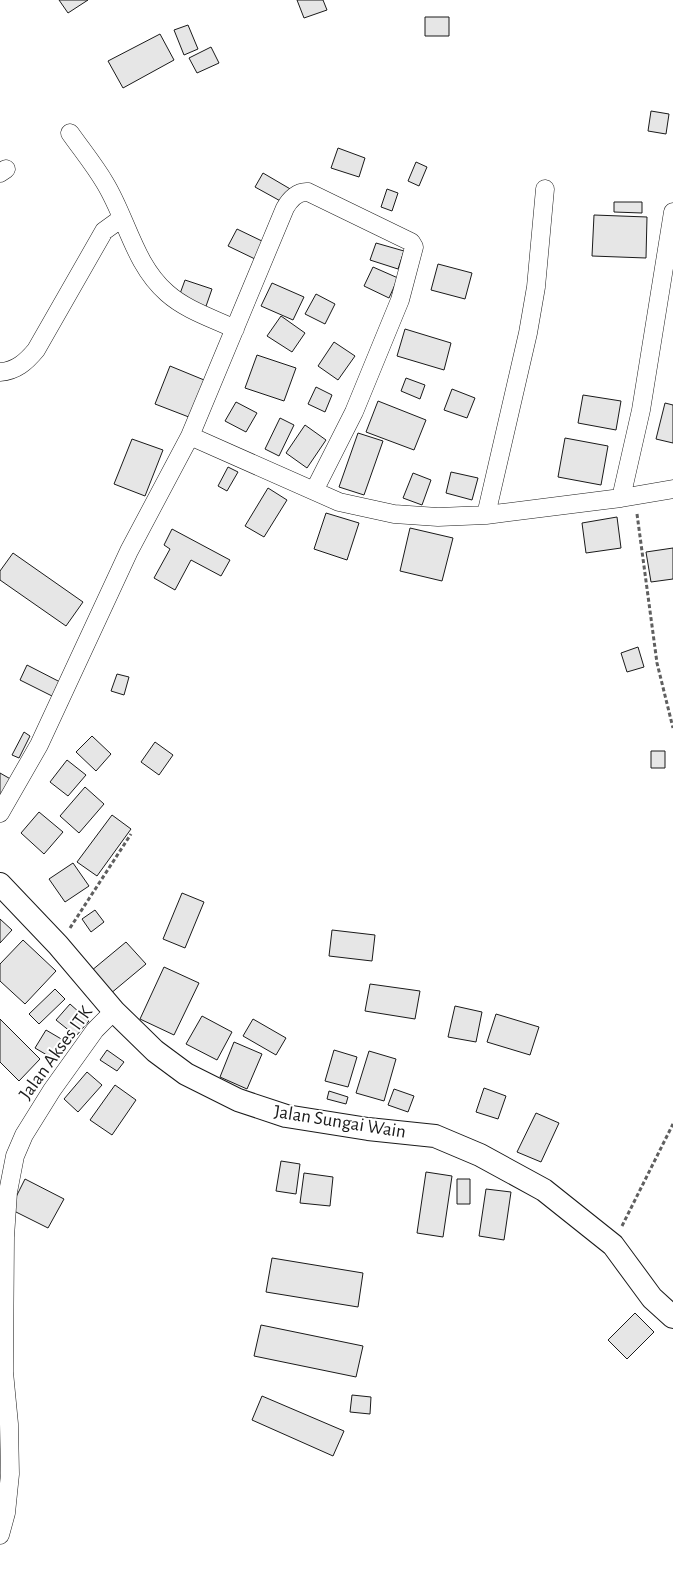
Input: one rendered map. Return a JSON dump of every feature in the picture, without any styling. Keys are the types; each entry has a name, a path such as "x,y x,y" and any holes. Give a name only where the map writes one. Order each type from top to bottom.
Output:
{"street":[{"path":"70,133 106,184 134,247 166,293 185,306 235,329"},
{"path":"486,515 528,333 536,287 546,189"},
{"path":"0,813 39,746 129,551 190,436 286,208 291,199 301,192 308,192 411,242 414,249 400,300 354,412 314,491"},
{"path":"628,497 641,410 666,295 673,212"},
{"path":"0,372 16,369 28,360 36,350 104,231 122,218"},
{"path":"190,436 339,502 394,514 438,518 486,515 628,497 673,489"},
{"name":"Jalan Sungai Wain","path":"0,884 58,945 114,1011 155,1051 186,1074 238,1100 286,1116 368,1129 435,1136 480,1154 544,1190 613,1245 652,1298 673,1317"},
{"name":"Jalan Akses ITK","path":"0,1535 6,1513 10,1474 10,1424 4,1372 5,1237 8,1192 15,1156 24,1135 52,1090 95,1030 114,1011"}],"path":[{"path":"628,497 657,663 673,728"},
{"path":"58,945 131,834"},
{"path":"613,1245 673,1124"}],"building":[{"path":"59,0 88,0 68,13"},
{"path":"297,0 323,0 327,10 304,18"},
{"path":"425,17 449,17 449,36 425,36"},
{"path":"188,25 198,49 184,55 174,30"},
{"path":"160,34 174,60 123,88 108,61"},
{"path":"211,47 219,63 197,73 189,58"},
{"path":"651,111 669,114 666,134 648,131"},
{"path":"338,148 365,158 359,177 331,168"},
{"path":"416,162 427,167 419,186 408,181"},
{"path":"263,173 292,190 284,203 255,187"},
{"path":"387,189 398,193 392,211 381,207"},
{"path":"614,202 642,202 642,213 614,212"},
{"path":"594,215 647,217 646,258 592,256"},
{"path":"237,229 264,242 255,259 228,246"},
{"path":"376,243 404,251 398,269 370,260"},
{"path":"438,264 472,273 465,299 431,290"},
{"path":"373,267 398,278 389,298 364,286"},
{"path":"185,280 212,289 204,312 177,302"},
{"path":"272,283 304,297 293,320 261,306"},
{"path":"316,294 335,304 325,324 305,314"},
{"path":"281,316 305,333 292,352 267,336"},
{"path":"405,329 451,343 444,370 397,356"},
{"path":"334,342 355,356 338,380 318,366"},
{"path":"257,355 296,368 284,401 245,388"},
{"path":"170,366 209,382 194,419 155,404"},
{"path":"406,378 425,385 420,399 401,391"},
{"path":"316,387 332,395 325,412 308,404"},
{"path":"452,389 475,398 467,418 444,410"},
{"path":"583,395 621,401 616,430 578,423"},
{"path":"378,401 426,420 414,450 366,432"},
{"path":"236,402 257,413 246,432 225,421"},
{"path":"665,403 673,405 673,443 656,439"},
{"path":"280,418 294,425 279,456 265,449"},
{"path":"305,425 326,440 307,468 286,453"},
{"path":"358,433 383,441 364,495 339,487"},
{"path":"565,438 608,446 601,485 558,477"},
{"path":"132,439 163,450 145,496 114,484"},
{"path":"228,467 238,472 227,491 218,486"},
{"path":"451,472 478,478 472,500 446,493"},
{"path":"413,473 431,480 422,505 403,498"},
{"path":"268,488 287,500 264,537 245,526"},
{"path":"326,513 359,523 347,560 314,549"},
{"path":"617,517 621,548 586,553 582,523"},
{"path":"410,528 453,538 442,581 400,571"},
{"path":"172,529 230,560 221,576 191,560 175,590 154,578 170,549 164,545"},
{"path":"673,548 673,579 651,582 646,552"},
{"path":"13,553 83,602 66,626 0,580 0,571"},
{"path":"638,647 644,667 627,672 621,653"},
{"path":"27,665 62,683 54,697 20,680"},
{"path":"117,674 129,677 124,695 111,691"},
{"path":"24,732 30,736 19,758 12,755"},
{"path":"92,736 111,754 96,771 76,752"},
{"path":"155,742 173,755 159,775 141,762"},
{"path":"651,751 665,751 665,768 651,768"},
{"path":"67,760 86,775 68,796 50,782"},
{"path":"0,773 14,781 0,796"},
{"path":"85,787 104,804 79,833 60,816"},
{"path":"39,812 63,832 44,854 21,833"},
{"path":"112,815 131,829 97,876 77,862"},
{"path":"73,863 89,886 65,902 49,879"},
{"path":"182,893 204,902 185,948 163,939"},
{"path":"95,910 104,922 91,932 82,919"},
{"path":"0,919 12,930 0,943"},
{"path":"332,930 375,935 372,961 329,956"},
{"path":"23,940 56,971 25,1004 0,981 0,964"},
{"path":"126,942 146,964 110,994 91,971"},
{"path":"164,967 199,983 174,1035 140,1019"},
{"path":"370,984 420,991 415,1019 365,1011"},
{"path":"55,989 65,999 39,1024 29,1014"},
{"path":"70,1004 89,1021 76,1036 56,1020"},
{"path":"455,1006 482,1012 476,1042 448,1037"},
{"path":"496,1014 539,1027 530,1055 487,1042"},
{"path":"202,1016 232,1032 217,1060 186,1044"},
{"path":"0,1019 40,1059 19,1081 0,1062"},
{"path":"253,1019 286,1038 276,1055 243,1036"},
{"path":"46,1030 63,1040 52,1058 35,1048"},
{"path":"234,1042 262,1054 247,1089 220,1077"},
{"path":"107,1050 124,1062 117,1071 100,1060"},
{"path":"334,1050 357,1057 348,1087 325,1081"},
{"path":"369,1051 396,1059 384,1101 356,1093"},
{"path":"87,1072 102,1085 78,1112 64,1099"},
{"path":"115,1085 136,1100 112,1135 90,1120"},
{"path":"484,1088 506,1096 498,1119 476,1112"},
{"path":"394,1089 414,1096 408,1112 388,1105"},
{"path":"329,1091 348,1097 346,1104 327,1099"},
{"path":"536,1113 559,1123 541,1162 517,1152"},
{"path":"281,1161 300,1164 296,1194 276,1191"},
{"path":"426,1172 452,1176 443,1237 417,1233"},
{"path":"304,1173 333,1177 330,1206 300,1203"},
{"path":"25,1179 64,1199 48,1228 10,1209"},
{"path":"457,1179 470,1179 470,1204 457,1204"},
{"path":"486,1189 511,1192 504,1240 479,1236"},
{"path":"272,1258 363,1273 358,1307 266,1292"},
{"path":"635,1313 654,1332 627,1359 608,1340"},
{"path":"261,1325 363,1346 356,1377 254,1356"},
{"path":"352,1395 371,1397 370,1414 350,1412"},
{"path":"262,1396 344,1431 333,1456 252,1420"}]}
